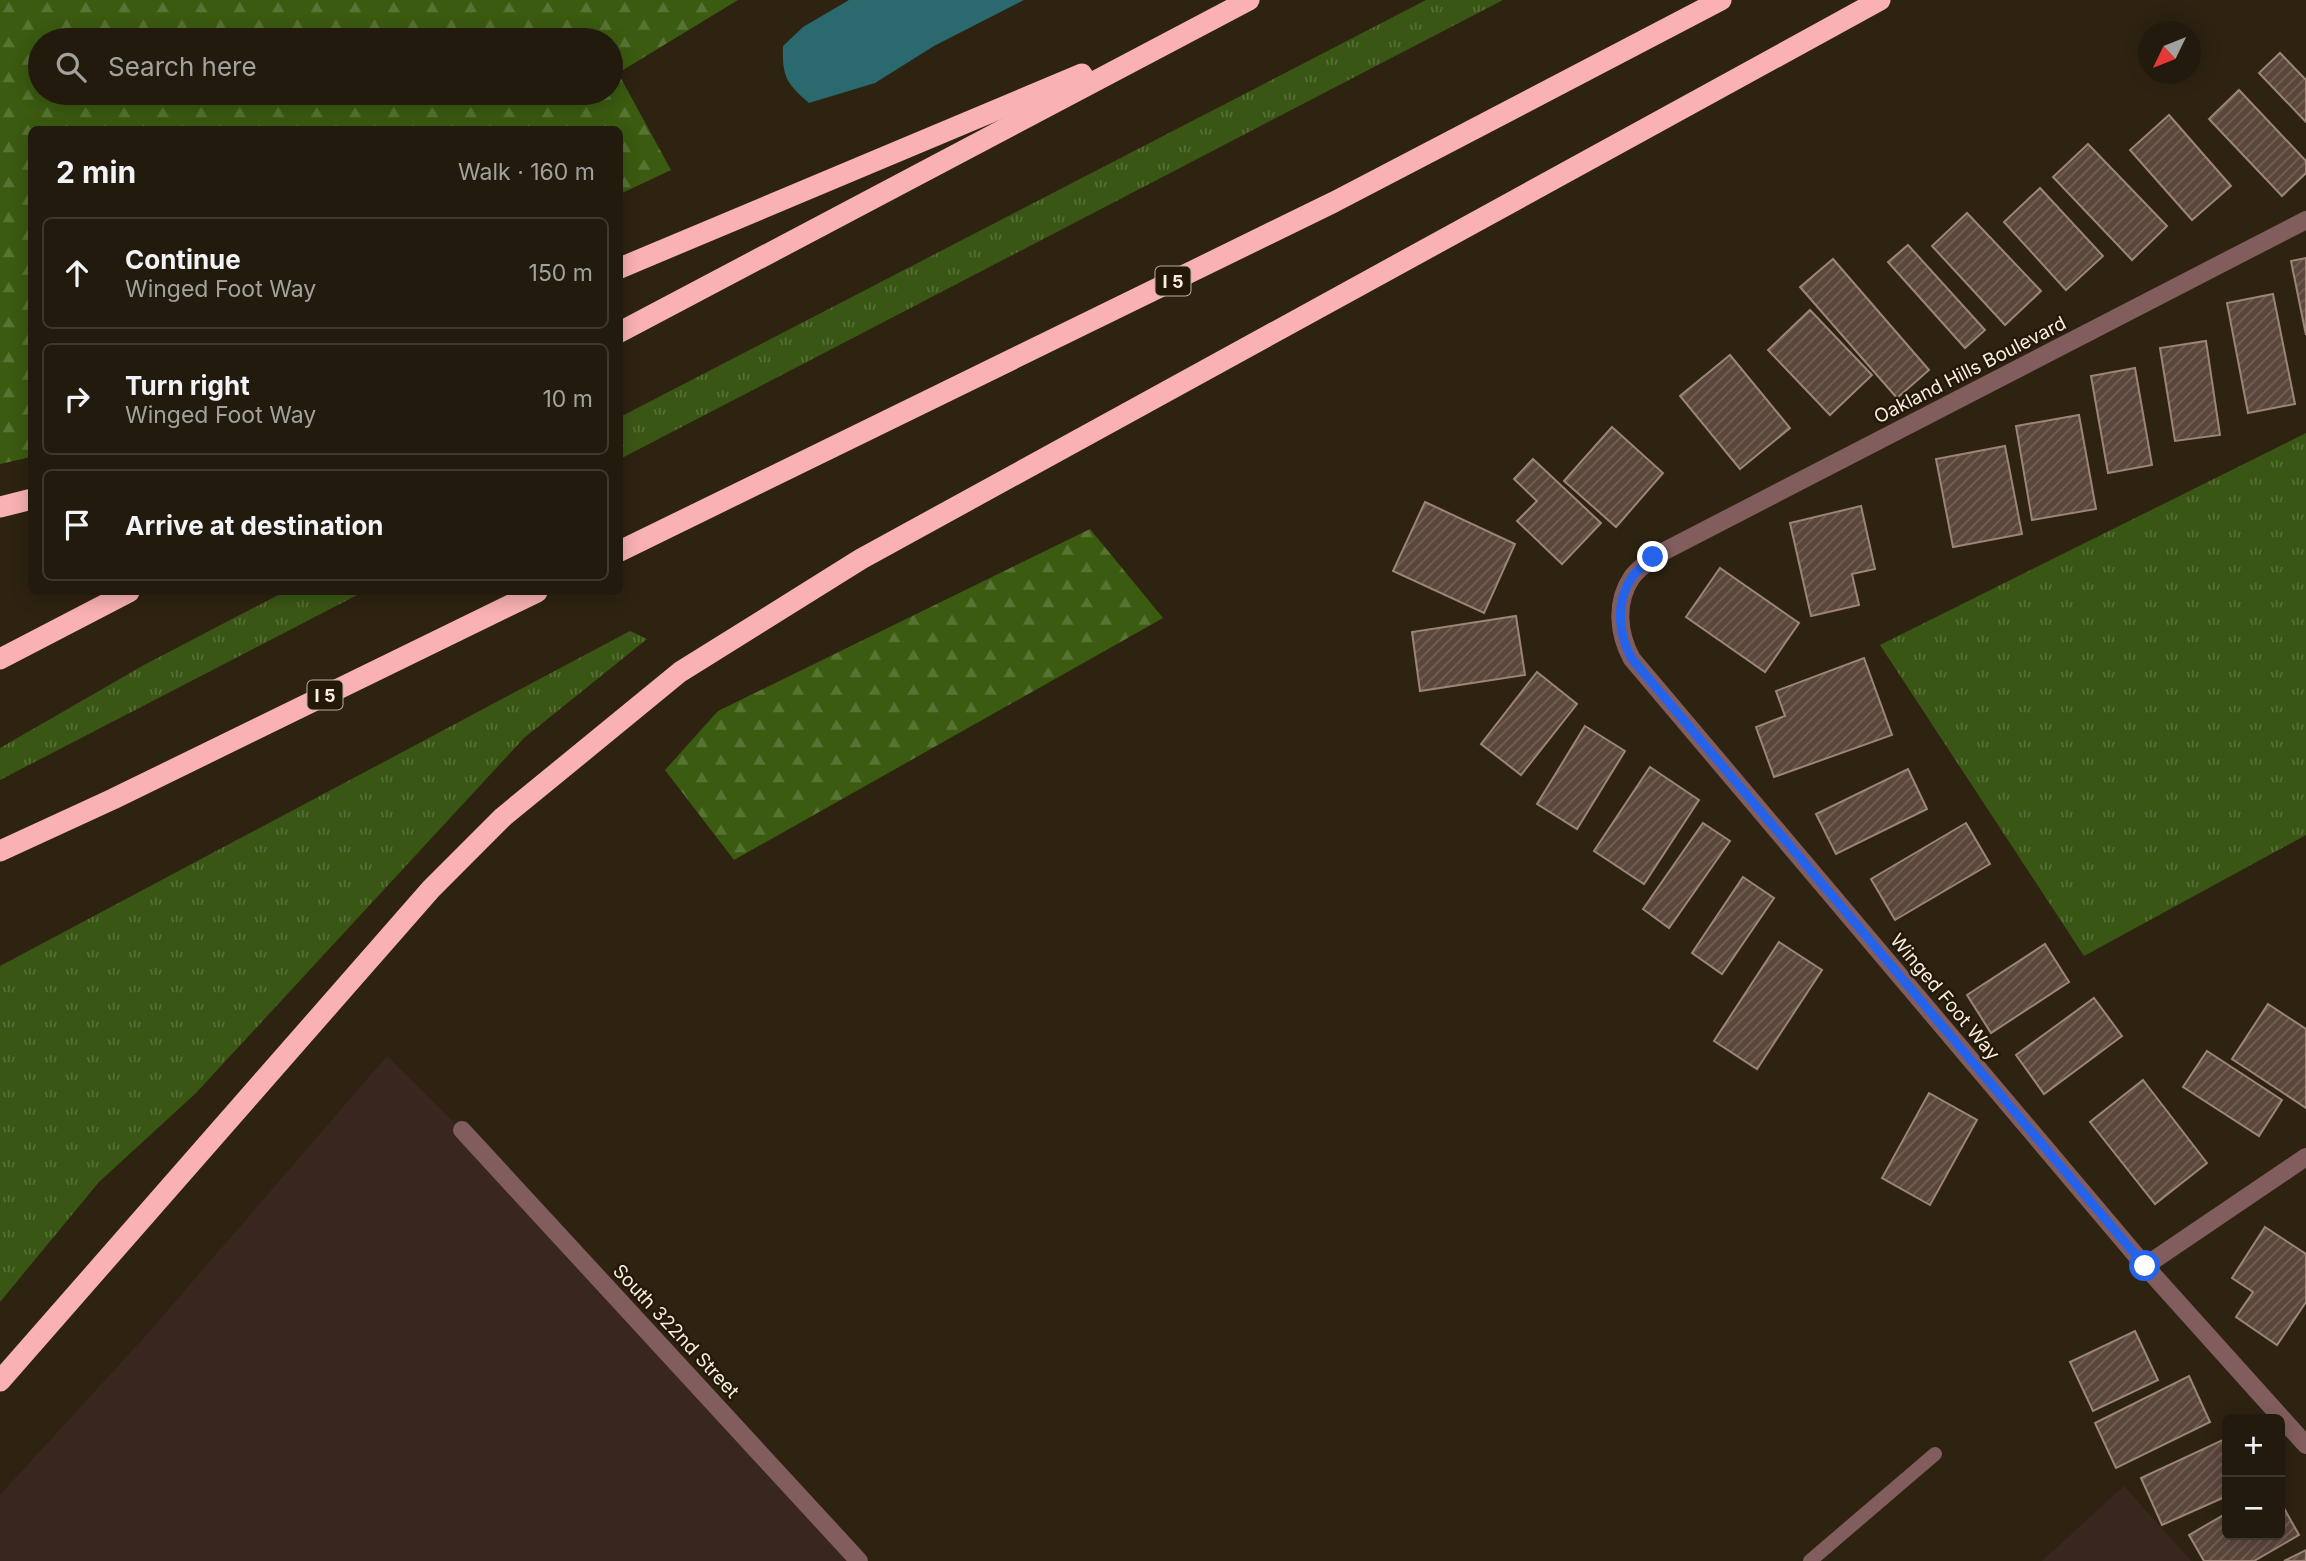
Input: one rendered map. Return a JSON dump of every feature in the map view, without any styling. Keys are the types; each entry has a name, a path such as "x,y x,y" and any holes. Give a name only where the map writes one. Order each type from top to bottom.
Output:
{"highway":[{"path":"623,330 1250,0"},
{"name":"I 5","path":"623,550 1334,202 1721,0"},
{"path":"0,1381 431,889 503,817 680,672 861,559 1881,0"},
{"path":"623,267 1210,21"},
{"path":"0,507 28,500"},
{"path":"0,659 123,595"},
{"name":"I 5","path":"0,863 113,799 531,595"},
{"path":"0,851 113,799"}],"street":[{"name":"Oakland Hills Boulevard","path":"1653,557 2306,220"},
{"name":"Winged Foot Way","path":"1653,557 1632,577 1622,601 1620,625 1632,659 2145,1266 2306,1445"},
{"name":"South 322nd Street","path":"462,1130 859,1561"},
{"path":"2145,1266 2306,1157"}],"lane":[{"path":"1810,1561 1935,1454"}],"shaded area":[{"path":"387,1056 462,1130 859,1561 0,1561 0,1495 150,1331"},
{"path":"2124,1486 2191,1561 2042,1561"}],"green space":[{"path":"0,0 738,0 623,70 623,28 28,28 28,105 623,105 623,82 671,170 623,193 623,126 28,126 28,458 0,464"},
{"path":"1426,0 1503,0 623,457 623,415"},
{"path":"2306,433 2306,835 2084,956 1880,645"},
{"path":"1090,529 1163,618 734,860 665,770 718,711"},
{"path":"278,595 357,595 0,780 0,748 144,665"},
{"path":"630,631 647,639 524,738 196,1093 99,1182 0,1302 0,966"}],"water":[{"path":"849,0 1024,0 934,46 875,83 809,103 787,78 783,65 783,46 803,27"}],"building":[{"path":"2280,53 2306,80 2306,122 2259,73"},
{"path":"2239,90 2306,161 2306,173 2282,196 2209,119"},
{"path":"2169,115 2231,186 2192,220 2130,150"},
{"path":"2088,144 2167,226 2132,260 2053,177"},
{"path":"2040,188 2103,256 2066,290 2004,222"},
{"path":"1967,213 2041,291 2005,325 1932,246"},
{"path":"1908,245 1985,330 1965,348 1888,262"},
{"path":"2306,258 2306,335 2291,261"},
{"path":"1833,259 1929,370 1897,398 1800,287"},
{"path":"2273,294 2295,404 2248,413 2227,303"},
{"path":"1810,310 1872,375 1830,415 1768,350"},
{"path":"2206,341 2220,435 2175,441 2160,348"},
{"path":"1730,355 1790,428 1740,469 1680,396"},
{"path":"2135,368 2152,465 2108,473 2091,376"},
{"path":"2079,415 2096,509 2032,520 2016,426"},
{"path":"1612,427 1663,473 1616,527 1564,481"},
{"path":"2005,446 2022,534 1953,547 1936,459"},
{"path":"1533,459 1601,523 1562,564 1517,521 1537,501 1514,479"},
{"path":"1425,502 1515,544 1484,613 1393,571"},
{"path":"1861,506 1875,569 1852,574 1859,605 1811,616 1790,523"},
{"path":"1720,568 1799,623 1765,672 1686,617"},
{"path":"1516,616 1525,675 1420,691 1412,632"},
{"path":"1864,658 1892,735 1774,777 1756,727 1785,716 1776,691"},
{"path":"1537,672 1577,704 1521,775 1481,744"},
{"path":"1585,726 1625,751 1577,829 1537,804"},
{"path":"1650,767 1699,800 1644,884 1594,851"},
{"path":"1908,769 1927,809 1836,854 1816,814"},
{"path":"1703,823 1730,841 1669,928 1643,909"},
{"path":"1966,823 1990,864 1895,920 1871,879"},
{"path":"1743,877 1774,898 1722,974 1692,953"},
{"path":"1779,942 1822,970 1757,1069 1714,1041"},
{"path":"2045,944 2069,982 1991,1033 1967,995"},
{"path":"2094,998 2122,1036 2044,1094 2016,1055"},
{"path":"2268,1004 2306,1029 2306,1108 2232,1059"},
{"path":"2207,1051 2282,1100 2259,1136 2183,1087"},
{"path":"2143,1080 2207,1163 2155,1204 2090,1122"},
{"path":"1929,1093 1977,1120 1930,1205 1882,1178"},
{"path":"2265,1227 2306,1254 2306,1302 2277,1345 2236,1317 2253,1292 2232,1278"},
{"path":"2135,1331 2158,1380 2093,1411 2070,1362"},
{"path":"2189,1376 2210,1422 2116,1468 2095,1423"},
{"path":"2222,1440 2222,1498 2162,1525 2141,1478"},
{"path":"2285,1510 2299,1535 2254,1561 2204,1561 2189,1535 2222,1516 2222,1540 2285,1540"},
{"path":"2306,1550 2306,1561 2284,1561"}],"route":[{"path":"1653,557 1632,577 1622,601 1620,625 1632,659 2145,1266"}]}
